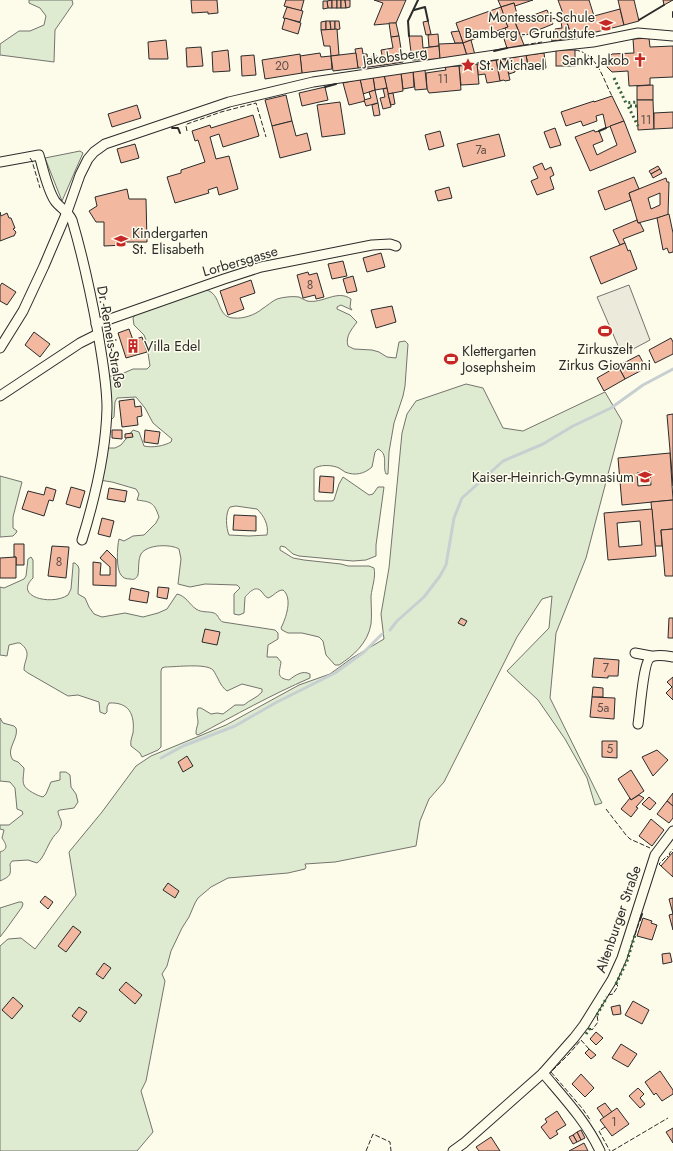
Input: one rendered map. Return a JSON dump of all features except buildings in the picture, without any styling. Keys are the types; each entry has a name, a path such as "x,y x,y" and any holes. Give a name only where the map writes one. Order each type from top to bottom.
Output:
{"street":[{"name":"Jakobsberg","path":"0,348 23,311 44,266 67,212 80,175 88,159 99,148 128,135 203,110 229,102 313,82 556,46 593,42 638,33 673,36"},
{"path":"0,162 39,155 51,194 58,205 67,212"},
{"name":"Dr.-Remeis-Straße","path":"67,212 72,220 79,245 104,365 106,387 107,409 104,444 96,491 82,540"},
{"name":"Lorbersgasse","path":"96,324 224,279 261,268 372,244 390,244 396,246"},
{"path":"0,396 80,343 98,334"},
{"path":"635,653 651,656 673,657"},
{"path":"638,724 646,664 651,656"},
{"name":"Altenburger Straße","path":"458,1150 543,1073 579,1033 612,980 622,958 655,855 673,831"},
{"path":"543,1073 576,1112 600,1151"}],"green space":[{"path":"29,0 72,0 73,4 55,30 54,62 0,55 0,44 19,31 30,31 44,25 46,16 40,8 29,3"},
{"path":"80,151 83,153 62,201 45,158"},
{"path":"206,290 215,296 224,314 228,317 234,318 252,315 275,300 282,298 299,297 307,301 319,301 335,296 346,296 351,299 350,307 352,310 341,305 337,307 337,309 350,315 357,322 348,336 348,346 354,349 372,350 387,357 396,358 399,342 405,341 408,344 405,386 394,423 389,452 388,474 386,474 385,471 383,454 378,449 375,452 372,467 363,473 349,473 339,468 330,466 319,466 314,469 314,500 316,501 334,500 343,477 369,495 373,494 378,487 384,487 376,545 376,556 366,560 353,561 299,556 293,554 285,547 280,547 280,550 293,558 348,566 369,566 374,568 371,596 371,624 367,637 359,648 339,665 335,665 326,655 323,641 319,637 302,633 288,633 282,630 281,628 288,608 288,598 283,590 268,598 259,589 254,589 245,597 244,613 239,615 234,614 234,594 240,588 237,585 205,584 190,587 178,584 181,559 179,549 171,546 148,548 144,551 140,556 138,575 136,578 126,579 119,572 117,552 119,539 124,541 133,536 144,535 156,523 159,517 154,506 146,501 137,500 139,494 136,489 99,480 106,448 115,448 121,445 133,430 139,432 144,446 161,446 171,442 172,439 153,423 145,408 136,397 117,398 115,402 114,417 111,420 108,420 107,376 117,376 133,369 147,369 150,366 146,340 144,335 134,325 133,318 136,314","holes":["236,506 257,509 265,521 267,535 229,535 226,521 227,513 230,507"]},
{"path":"466,384 483,388 503,428 523,431 605,392 622,421 586,558 556,633 550,698 602,803 595,805 587,778 565,739 538,700 507,671 549,628 552,596 542,599 517,637 444,782 429,799 420,821 416,846 335,862 305,864 305,869 288,873 228,878 211,887 198,898 171,951 167,966 162,974 165,981 146,1081 141,1091 153,1132 137,1151 0,1151 0,946 8,939 21,938 35,949 76,895 69,852 102,812 136,766 151,756 226,725 299,685 330,674 352,658 384,639 381,614 389,568 402,433 407,414 416,401"},
{"path":"0,476 22,482 13,517 13,528 17,531 13,536 0,537"},
{"path":"31,557 33,560 33,578 28,585 28,590 31,595 37,598 53,600 68,595 71,589 73,563 75,563 79,569 78,594 85,598 94,614 102,617 125,613 143,617 167,609 177,594 183,596 198,610 216,614 223,622 275,630 278,633 278,639 268,645 267,657 277,657 281,662 279,671 280,676 289,680 299,674 307,673 310,674 310,678 267,698 198,735 196,734 196,729 198,723 198,708 201,708 211,714 223,714 235,705 244,705 260,694 262,689 242,684 227,691 213,670 209,668 183,666 162,668 161,747 158,750 142,757 140,753 131,746 133,720 132,715 126,707 116,703 109,703 105,714 100,712 99,702 78,695 68,696 28,673 24,670 27,653 20,643 9,645 7,656 0,655 0,587 4,588 24,579 26,576 28,559"},
{"path":"0,718 3,723 16,728 16,736 11,748 11,756 13,760 18,762 24,768 23,781 25,787 43,797 46,794 51,782 60,780 60,772 66,772 70,775 71,787 76,794 78,802 74,808 58,811 61,822 60,828 39,861 37,863 28,860 12,861 10,864 10,875 0,881 0,852 6,848 6,846 2,838 4,830 0,829 0,825 9,825 23,814 22,811 17,809 15,788 10,782 0,781"},
{"path":"22,902 22,907 0,937 0,908"}],"shaded area":[{"path":"629,285 650,340 622,355 597,297"}],"waterway":[{"path":"390,630 397,621 424,597 440,576 446,565 454,518 462,498 503,461 543,444 573,426 611,408 643,385 673,369"},
{"path":"161,758 183,746 235,726 277,702 335,673 364,652 382,634"}],"hedge":[{"path":"614,78 626,103 637,102"},
{"path":"637,106 628,106 638,126"},
{"path":"616,984 627,961 635,935"},
{"path":"597,1015 607,997"},
{"path":"586,1034 590,1028"}],"fence":[{"path":"524,45 542,42"},
{"path":"575,50 583,52 594,61 612,96"},
{"path":"187,131 187,124 221,112 256,103 266,137"},
{"path":"30,158 40,188"},
{"path":"606,809 630,839 650,848"},
{"path":"670,855 669,854 673,849"},
{"path":"661,866 659,864 667,856 668,857"},
{"path":"635,935 640,920"},
{"path":"608,995 613,994 618,986 616,984"},
{"path":"590,1028 592,1030 598,1022 597,1015"},
{"path":"589,1049 581,1040 551,1072 582,1108 591,1121"},
{"path":"612,1151 668,1118"},
{"path":"605,1127 599,1131 610,1151"},
{"path":"366,1151 373,1134 390,1142 391,1151"}],"wall":[{"path":"409,36 408,21 418,0"},
{"path":"639,20 664,5"},
{"path":"414,10 425,7 428,21"},
{"path":"673,12 673,17"},
{"path":"494,51 507,48"},
{"path":"325,87 336,84"},
{"path":"172,128 178,128 180,133"},
{"path":"599,131 606,128"},
{"path":"640,920 642,914"}],"place":[{"name":"Montessori-Schule Bamberg - Grundstufe","path":"606,25"},
{"name":"Sankt Jakob","path":"640,60"},
{"name":"St. Michael","path":"468,65"},
{"name":"Kindergarten St. Elisabeth","path":"121,241"},
{"name":"Zirkuszelt Zirkus Giovanni","path":"605,331"},
{"name":"Villa Edel","path":"133,346"},
{"name":"Klettergarten Josephsheim","path":"451,359"},
{"name":"Kaiser-Heinrich-Gymnasium","path":"645,477"}]}
